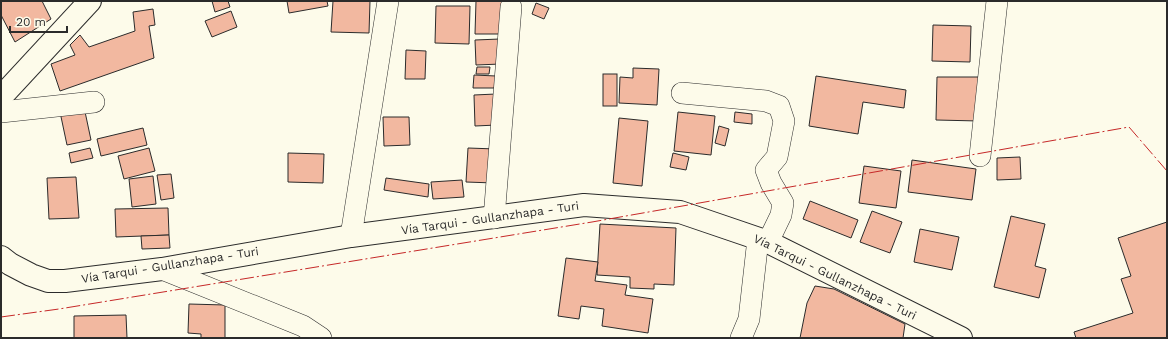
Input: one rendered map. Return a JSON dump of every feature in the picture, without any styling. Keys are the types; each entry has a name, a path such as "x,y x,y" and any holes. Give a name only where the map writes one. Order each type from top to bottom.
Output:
{"main road":[{"path":"1,97 90,1"},
{"name":"Vía Tarqui - Gullanzhapa - Turi","path":"1,257 31,276 48,281 65,281 162,269 351,236 584,205 680,212 763,241 953,336"}],"street":[{"path":"351,236 388,1"},
{"path":"980,156 997,1"},
{"path":"494,218 511,7"},
{"path":"682,93 766,101 779,106 784,121 777,157 766,170 771,183 783,203 781,215 763,241 749,319 741,338"},
{"path":"1,112 94,102"},
{"path":"162,269 303,326 321,338"}],"building":[{"path":"1,1 42,1 51,19 15,42 1,15"},
{"path":"212,1 228,1 230,7 215,12"},
{"path":"287,1 327,1 328,6 289,13"},
{"path":"333,1 370,1 369,33 331,32"},
{"path":"476,1 508,1 507,34 475,34"},
{"path":"536,3 549,8 544,19 532,14"},
{"path":"436,6 470,6 469,44 435,43"},
{"path":"153,9 155,25 149,26 154,58 60,91 51,64 75,55 70,45 80,35 89,47 135,31 133,12"},
{"path":"231,11 237,27 212,37 205,21"},
{"path":"933,25 971,26 970,62 932,61"},
{"path":"500,39 501,64 476,65 475,40"},
{"path":"406,50 426,51 425,79 405,79"},
{"path":"477,67 490,67 489,74 476,74"},
{"path":"633,68 659,69 657,105 619,103 620,77 633,78"},
{"path":"603,74 617,74 617,106 603,106"},
{"path":"474,75 496,76 495,88 473,88"},
{"path":"816,76 906,90 904,108 863,102 858,134 809,126"},
{"path":"937,77 980,77 979,121 936,120"},
{"path":"496,94 497,125 475,126 474,95"},
{"path":"84,107 91,140 67,145 60,112"},
{"path":"678,112 715,116 711,155 674,151"},
{"path":"735,112 752,114 752,124 734,122"},
{"path":"383,117 409,117 410,145 384,146"},
{"path":"619,118 648,121 642,186 613,183"},
{"path":"719,126 729,129 725,146 715,143"},
{"path":"143,128 147,145 101,156 97,139"},
{"path":"90,148 93,158 71,163 69,153"},
{"path":"149,148 155,171 124,179 118,156"},
{"path":"468,148 496,149 494,183 466,182"},
{"path":"288,153 324,154 323,183 288,182"},
{"path":"673,153 689,157 686,170 670,167"},
{"path":"1020,157 1021,179 997,180 997,158"},
{"path":"912,160 976,169 972,200 908,192"},
{"path":"864,166 901,171 896,208 859,203"},
{"path":"171,174 174,198 161,200 157,175"},
{"path":"153,176 156,204 132,207 129,179"},
{"path":"76,177 79,218 49,219 47,178"},
{"path":"386,178 429,184 428,197 384,190"},
{"path":"462,180 464,197 433,199 431,182"},
{"path":"810,201 858,220 851,238 803,219"},
{"path":"168,208 169,235 116,237 115,209"},
{"path":"872,211 902,222 890,253 860,242"},
{"path":"1011,216 1045,224 1035,266 1046,269 1039,298 994,287"},
{"path":"1167,222 1167,338 1076,338 1074,332 1133,313 1121,279 1131,276 1118,238"},
{"path":"600,224 676,228 674,285 654,284 654,289 630,288 630,277 597,275"},
{"path":"920,229 959,237 952,270 914,262"},
{"path":"169,235 170,248 142,249 141,236"},
{"path":"566,258 598,262 595,281 627,285 625,295 653,299 648,333 602,326 604,309 581,306 579,319 558,316"},
{"path":"815,286 834,289 905,324 903,338 800,338 807,303"},
{"path":"189,304 225,305 225,338 201,338 201,334 188,333"},
{"path":"126,315 127,338 74,338 74,316"}],"power":[{"path":"1,317 59,309 592,222 1129,127 1167,171"}]}
